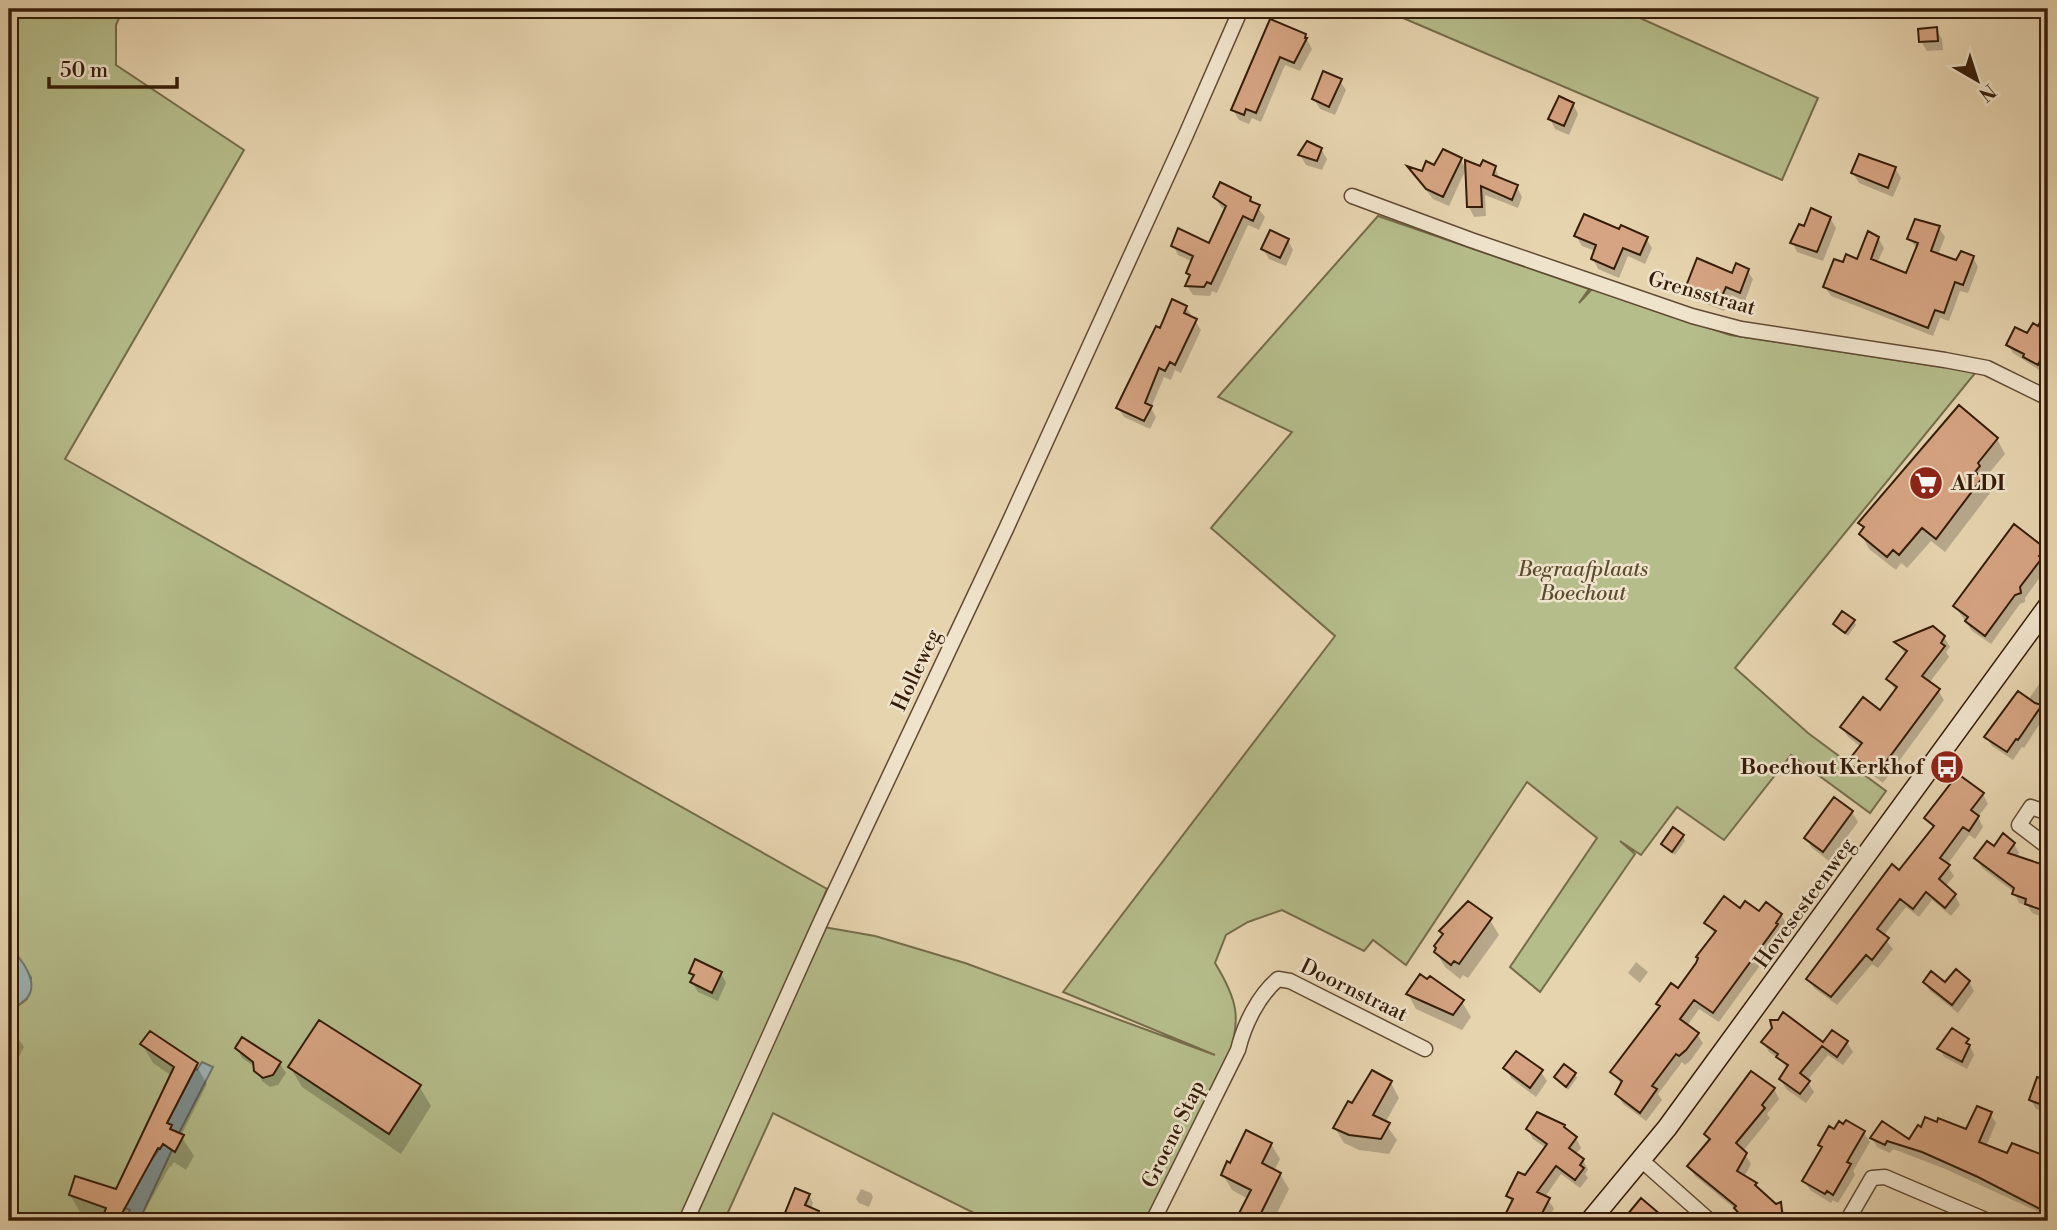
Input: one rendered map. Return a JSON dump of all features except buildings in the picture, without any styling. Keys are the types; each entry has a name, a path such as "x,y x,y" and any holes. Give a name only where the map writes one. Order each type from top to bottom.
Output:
{"street":[{"name":"Holleweg","path":"686,1221 821,921 1006,529 1241,9"},
{"path":"2041,9 2048,17"},
{"name":"Grensstraat","path":"1352,196 1692,316 1741,329 1987,368 2048,398"},
{"name":"Hovesesteenweg","path":"1590,1221 1667,1128 2048,606"},
{"path":"2048,813 2031,807 2019,825 2048,847"},
{"name":"Doornstraat","path":"1231,1065 1244,1028 1269,988 1278,979 1290,981 1425,1049"},
{"name":"Groene Stap","path":"1153,1221 1231,1065"},
{"path":"1640,1160 1710,1221"},
{"path":"1847,1221 1871,1178 1885,1177 1987,1221"}],"green space":[{"name":"Begraafplaats Boechout","path":"9,9 123,9 116,25 116,65 244,150 65,459 827,889 812,925 875,936 965,963 1215,1055 1063,992 1335,636 1211,528 1292,432 1218,397 1378,216 1589,289 1579,303 1593,288 1730,335 1976,372 1735,668 1808,733 1886,791 1870,813 1791,755 1724,840 1677,807 1641,855 1620,841 1635,854 1540,992 1510,967 1597,838 1527,782 1406,965 1373,940 1364,951 1282,910 1248,922 1226,935 1215,963 1228,987 1235,1009 1235,1032 1228,1059 1148,1221 990,1221 773,1113 724,1221 9,1221 9,1013 27,999 31,978 9,948"},
{"path":"1382,9 1620,9 1818,98 1782,180"}],"water":[{"path":"9,948 23,964 31,985 27,998 9,1013"},
{"path":"202,1062 213,1067 179,1133 170,1129 171,1125 167,1123 195,1069 197,1070"},
{"path":"163,1144 172,1150 139,1221 119,1221 121,1217 126,1219 130,1210 125,1208 149,1163"}],"place":[{"name":"ALDI","path":"1926,483"},
{"name":"Boechout Kerkhof","path":"1947,767"}]}
